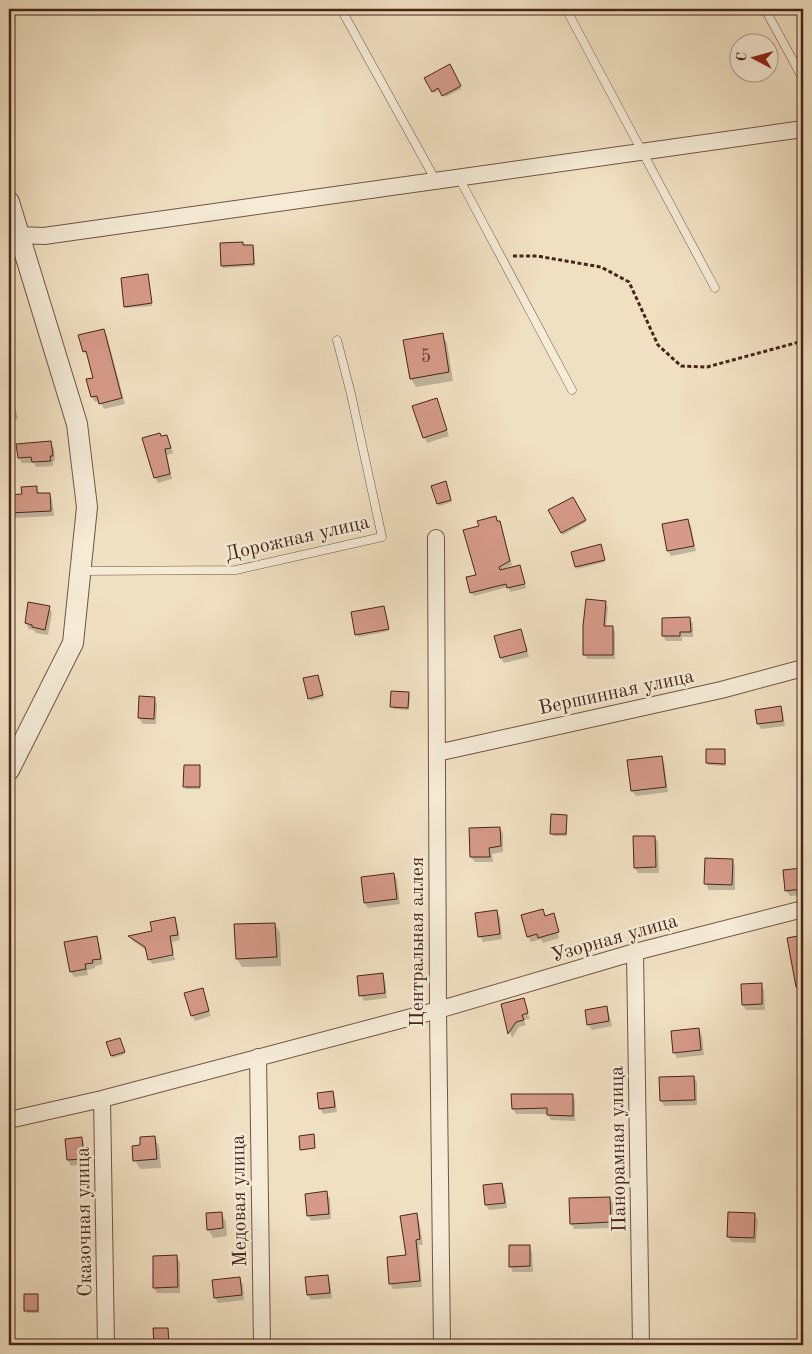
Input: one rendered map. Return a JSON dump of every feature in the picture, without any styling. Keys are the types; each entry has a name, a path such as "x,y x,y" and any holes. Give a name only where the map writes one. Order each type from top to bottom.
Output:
{"street":[{"path":"14,236 44,236 803,129"},
{"path":"9,202 14,236 77,424 87,507 73,643 9,770"},
{"name":"Центральная аллея","path":"436,538 438,1010 442,1345"},
{"name":"Вершинная улица","path":"437,753 721,690 803,668"},
{"name":"Узорная улица","path":"9,1120 102,1099 438,1010 635,952 803,909"},
{"name":"Панорамная улица","path":"635,952 641,1345"},
{"name":"Медовая улица","path":"258,1057 262,1345"},
{"name":"Сказочная улица","path":"102,1099 106,1345"}],"lane":[{"path":"341,9 436,181"},
{"path":"566,9 715,288"},
{"path":"766,9 803,79"},
{"path":"459,178 572,390"},
{"name":"Дорожная улица","path":"81,571 236,570 382,537 351,394 337,340"}],"path":[{"path":"501,255 537,256 601,267 629,282 658,345 680,366 707,367 803,341"}],"building":[{"path":"450,64 461,86 442,96 438,88 432,92 424,78"},
{"path":"243,242 243,245 253,245 254,264 221,266 220,243"},
{"path":"148,274 152,303 124,307 121,278"},
{"path":"104,329 122,398 99,404 97,396 91,397 86,379 93,378 86,351 83,352 78,335"},
{"path":"443,333 449,372 410,379 403,340"},
{"path":"437,398 447,430 423,438 412,406"},
{"path":"160,433 161,436 167,435 171,448 165,449 170,474 154,478 142,438"},
{"path":"51,441 53,456 50,456 51,461 32,462 31,457 18,458 16,444"},
{"path":"446,481 451,500 437,504 431,486"},
{"path":"37,486 37,493 50,493 51,511 9,513 9,495 22,494 21,487"},
{"path":"573,497 586,520 561,533 548,510"},
{"path":"496,516 497,521 500,521 510,561 499,567 500,570 520,565 525,584 507,588 506,584 470,593 466,577 476,575 463,530 479,526 477,521"},
{"path":"688,519 694,546 667,551 662,524"},
{"path":"601,544 605,560 575,567 571,552"},
{"path":"586,599 606,601 604,626 613,626 613,655 583,655 583,626"},
{"path":"28,602 50,606 45,630 25,623"},
{"path":"384,606 389,629 355,635 351,612"},
{"path":"690,617 691,632 680,632 680,636 662,636 662,618"},
{"path":"521,629 527,651 500,658 494,636"},
{"path":"318,675 323,695 308,699 303,678"},
{"path":"391,691 409,692 408,708 390,707"},
{"path":"139,696 155,697 154,719 138,718"},
{"path":"781,706 783,721 757,724 755,710"},
{"path":"706,749 725,749 725,764 706,763"},
{"path":"662,756 666,787 631,791 627,760"},
{"path":"184,765 200,765 200,787 183,787"},
{"path":"551,814 567,815 566,834 550,834"},
{"path":"500,827 501,846 489,848 490,857 470,857 469,828"},
{"path":"633,836 655,836 656,867 634,868"},
{"path":"705,858 733,859 732,885 704,884"},
{"path":"802,868 803,889 785,891 783,870"},
{"path":"394,873 397,899 364,903 361,877"},
{"path":"543,909 545,916 554,913 559,932 538,938 537,934 527,937 521,915"},
{"path":"497,910 500,934 478,937 475,913"},
{"path":"175,917 178,935 170,936 173,955 148,960 145,947 128,936 152,931 150,922"},
{"path":"275,923 277,957 236,959 234,924"},
{"path":"803,935 803,986 796,987 787,938"},
{"path":"97,936 101,959 92,960 93,963 85,964 86,969 70,972 64,942"},
{"path":"383,973 385,993 359,996 357,976"},
{"path":"762,983 762,1004 742,1005 741,984"},
{"path":"203,988 209,1011 191,1016 184,993"},
{"path":"524,998 528,1013 522,1015 524,1020 516,1022 508,1034 501,1004"},
{"path":"607,1006 609,1021 587,1025 585,1010"},
{"path":"699,1028 701,1050 673,1053 671,1031"},
{"path":"120,1038 125,1052 111,1056 106,1042"},
{"path":"694,1076 695,1100 660,1101 659,1077"},
{"path":"333,1091 335,1107 319,1109 317,1093"},
{"path":"511,1094 573,1094 573,1116 547,1115 547,1108 512,1109"},
{"path":"314,1134 315,1148 300,1150 299,1136"},
{"path":"155,1136 157,1159 133,1161 132,1146 140,1145 140,1137"},
{"path":"82,1137 84,1159 67,1160 65,1139"},
{"path":"502,1183 505,1203 485,1205 483,1185"},
{"path":"327,1191 329,1214 307,1216 305,1194"},
{"path":"610,1197 611,1222 570,1224 569,1198"},
{"path":"222,1212 223,1228 207,1230 206,1213"},
{"path":"728,1212 755,1213 754,1238 727,1237"},
{"path":"417,1213 420,1239 416,1240 420,1281 389,1284 387,1257 406,1255 400,1216"},
{"path":"509,1245 530,1245 530,1266 509,1267"},
{"path":"177,1255 178,1287 153,1288 153,1256"},
{"path":"328,1275 330,1293 307,1295 305,1277"},
{"path":"240,1277 242,1295 214,1298 212,1280"},
{"path":"24,1294 38,1294 38,1311 24,1311"},
{"path":"153,1328 168,1328 169,1345 154,1345"}]}
